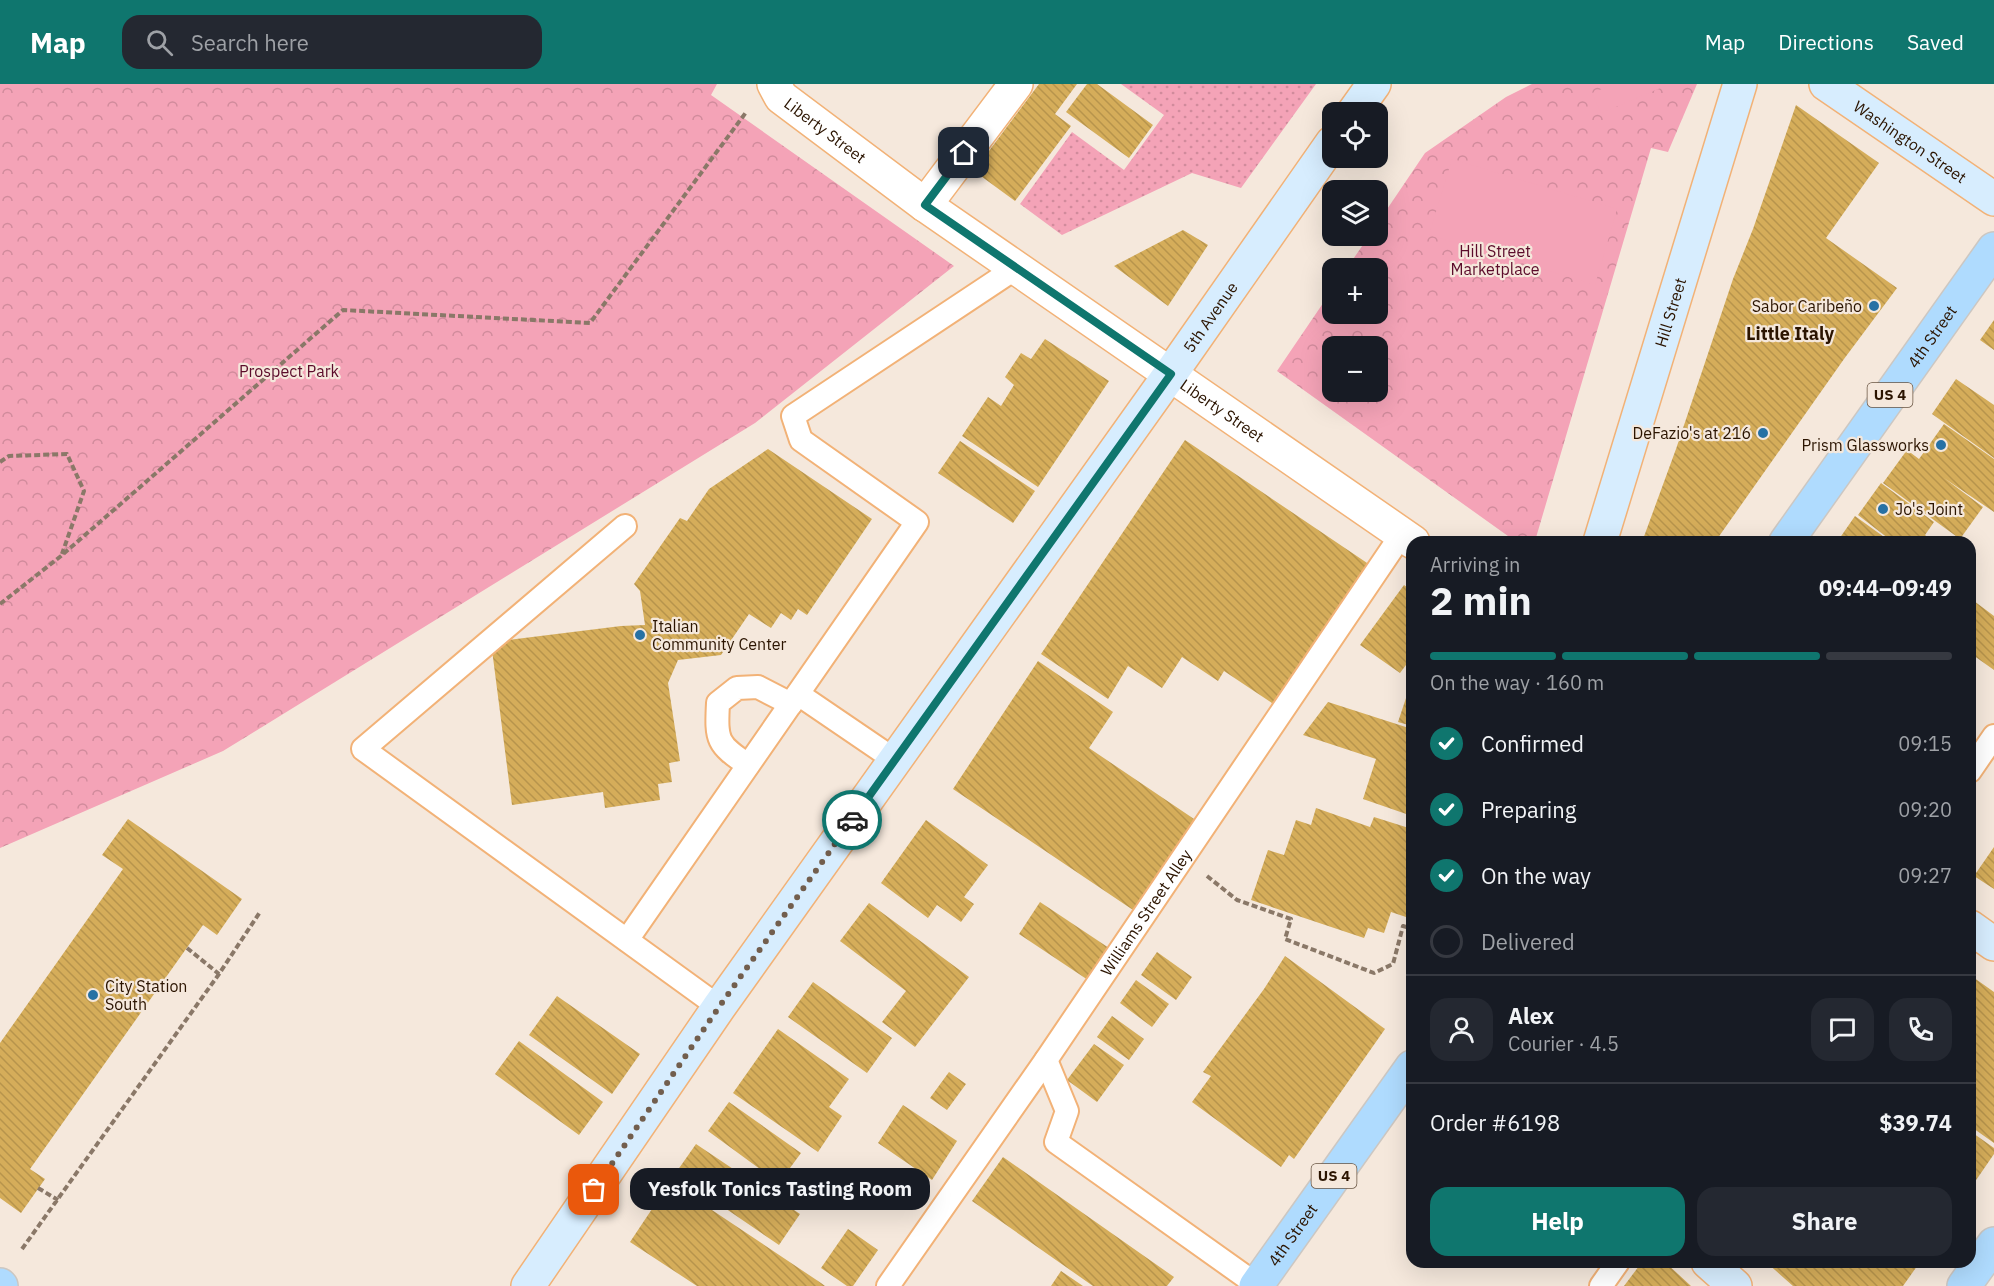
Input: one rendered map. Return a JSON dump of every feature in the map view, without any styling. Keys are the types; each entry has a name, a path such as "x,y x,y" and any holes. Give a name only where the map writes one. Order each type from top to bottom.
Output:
{"main road":[{"name":"4th Street","path":"1790,536 1994,249"},
{"name":"4th Street","path":"1256,1286 1406,1075"},
{"path":"1964,1286 1994,1244"}],"street":[{"path":"925,205 1016,84"},
{"path":"1361,102 1374,84"},
{"name":"Hill Street","path":"1602,536 1740,84"},
{"name":"Washington Street","path":"1826,84 1994,199"},
{"name":"Liberty Street","path":"763,94 781,97 925,205 1406,537"},
{"name":"5th Avenue","path":"528,1286 719,1007 1171,374 1322,157"},
{"path":"1976,931 1994,944"},
{"path":"1715,1268 1735,1286"}],"lane":[{"path":"627,940 917,522 801,440 793,416 1016,268"},
{"path":"625,526 363,749 719,1007"},
{"name":"Williams Street Alley","path":"888,1286 1046,1060 1184,856 1406,539"},
{"path":"748,765 725,749 717,729 718,703 737,688 758,687 794,699 895,760"},
{"path":"1976,762 1994,736"},
{"path":"1046,1060 1067,1111 1056,1142 1256,1286"},
{"path":"1601,1286 1614,1268"}],"path":[{"path":"0,604 61,556 343,310 590,322 763,94"},
{"path":"0,462 9,456 67,454 84,491 61,556"},
{"path":"1184,856 1237,900 1292,919 1285,939 1374,973 1393,964 1403,926 1406,927"},
{"path":"22,1249 219,974 260,912"},
{"path":"187,948 219,974"},
{"path":"38,1188 58,1200"}],"green space":[{"name":"Prospect Park","path":"0,84 717,84 711,95 954,266 755,423 223,751 0,848"},
{"path":"1121,84 1316,84 1241,188 1192,173 1062,235 1020,204 1072,132 1124,170 1164,115"},
{"name":"Hill Street Marketplace","path":"1532,84 1697,84 1668,152 1651,148 1536,536 1508,536 1277,371 1322,305 1322,324 1388,324 1388,258 1354,258 1362,246 1388,246 1388,208 1425,153 1506,97"},
{"path":"1614,84 1670,84 1601,113 1592,93"},
{"path":"1452,159 1617,209 1595,285 1429,235"}],"building":[{"path":"1039,84 1077,84 1055,114 1071,126 1015,201 974,171"},
{"path":"1087,84 1097,84 1153,125 1129,158 1066,112"},
{"path":"1796,105 1879,163 1826,238 1897,288 1719,536 1644,536 1733,279"},
{"path":"1183,230 1208,245 1168,306 1114,266"},
{"path":"1994,320 1994,350 1980,340"},
{"path":"1045,339 1109,381 1038,487 962,436 988,397 1001,406 1014,385 1005,377 1021,353 1031,359"},
{"path":"1956,379 1994,405 1994,458 1932,414"},
{"path":"1944,424 1994,459 1994,512 1944,478 1983,507 1962,536 1956,536 1883,483 1907,450 1919,459"},
{"path":"1185,440 1373,567 1278,707 1224,671 1218,681 1182,657 1162,688 1128,666 1108,699 1041,654"},
{"path":"960,441 1035,491 1013,523 938,473"},
{"name":"Italian Community Center","path":"768,449 872,519 807,615 798,609 791,620 781,613 771,628 749,614 721,655 678,660 668,683 680,761 669,763 672,782 658,784 660,800 605,808 603,792 512,805 491,642 645,625 640,591 634,584 680,518 687,521 709,489"},
{"path":"1881,483 1934,522 1926,536 1885,536 1858,515"},
{"path":"1855,516 1883,536 1841,536"},
{"path":"1404,585 1406,586 1406,665 1400,673 1360,645"},
{"path":"1976,602 1994,616 1994,670 1976,657"},
{"path":"1038,661 1113,712 1089,748 1197,821 1136,912 953,789"},
{"path":"1406,698 1406,724 1398,722"},
{"path":"1328,702 1406,727 1406,814 1363,799 1376,759 1303,735"},
{"path":"1316,808 1370,827 1374,817 1406,827 1406,917 1391,912 1384,933 1368,928 1364,938 1251,900 1268,850 1284,855 1296,820 1311,825"},
{"name":"City Station South","path":"128,819 242,899 217,935 203,925 30,1169 45,1179 21,1213 0,1198 0,1043 123,869 102,855"},
{"path":"926,820 988,865 964,897 974,904 961,922 937,905 928,918 881,883"},
{"path":"1994,847 1994,889 1976,877 1976,873"},
{"path":"1040,902 1112,950 1091,982 1019,934"},
{"path":"869,903 969,977 915,1047 882,1022 906,991 840,941"},
{"path":"1157,952 1192,977 1176,1000 1141,975"},
{"path":"1285,956 1385,1029 1294,1159 1289,1155 1281,1167 1192,1102 1211,1076 1203,1072 1264,989"},
{"path":"1976,979 1994,992 1994,1143 1976,1130"},
{"path":"1136,980 1169,1004 1152,1027 1120,1003"},
{"path":"813,982 892,1038 867,1073 788,1017"},
{"path":"557,996 640,1054 612,1094 529,1035"},
{"path":"1112,1016 1144,1039 1129,1060 1097,1037"},
{"path":"778,1029 849,1079 829,1107 842,1116 818,1152 733,1093"},
{"path":"519,1041 603,1102 579,1135 495,1074"},
{"path":"1094,1044 1124,1065 1097,1102 1067,1080"},
{"path":"949,1072 966,1084 947,1110 930,1098"},
{"path":"729,1102 801,1153 779,1183 708,1131"},
{"path":"903,1105 957,1141 932,1180 878,1143"},
{"path":"1976,1135 1994,1148 1994,1154 1976,1180"},
{"path":"696,1144 800,1214 779,1245 675,1174"},
{"path":"1003,1157 1174,1277 1167,1286 1093,1286 972,1201"},
{"path":"670,1182 825,1286 697,1286 630,1242"},
{"path":"848,1229 878,1250 853,1286 847,1286 821,1268"},
{"path":"1638,1268 1672,1268 1691,1286 1624,1286"},
{"path":"1773,1268 1916,1268 1903,1286 1793,1286"},
{"path":"1061,1271 1083,1286 1051,1286"}],"way so far":[{"path":"594,1190 719,1007 852,820"}],"place":[{"name":"Sabor Caribeño","path":"1874,306"},
{"name":"DeFazio's at 216","path":"1763,433"},
{"name":"Prism Glassworks","path":"1941,445"},
{"name":"Jo's Joint","path":"1883,509"},
{"name":"Italian Community Center","path":"640,635"},
{"name":"City Station South","path":"93,995"},
{"name":"Yesfolk Tonics Tasting Room","path":"594,1190"}],"district":[{"name":"Little Italy","path":"1790,334"}],"route":[{"path":"852,820 1171,374 925,205 964,153"}]}
